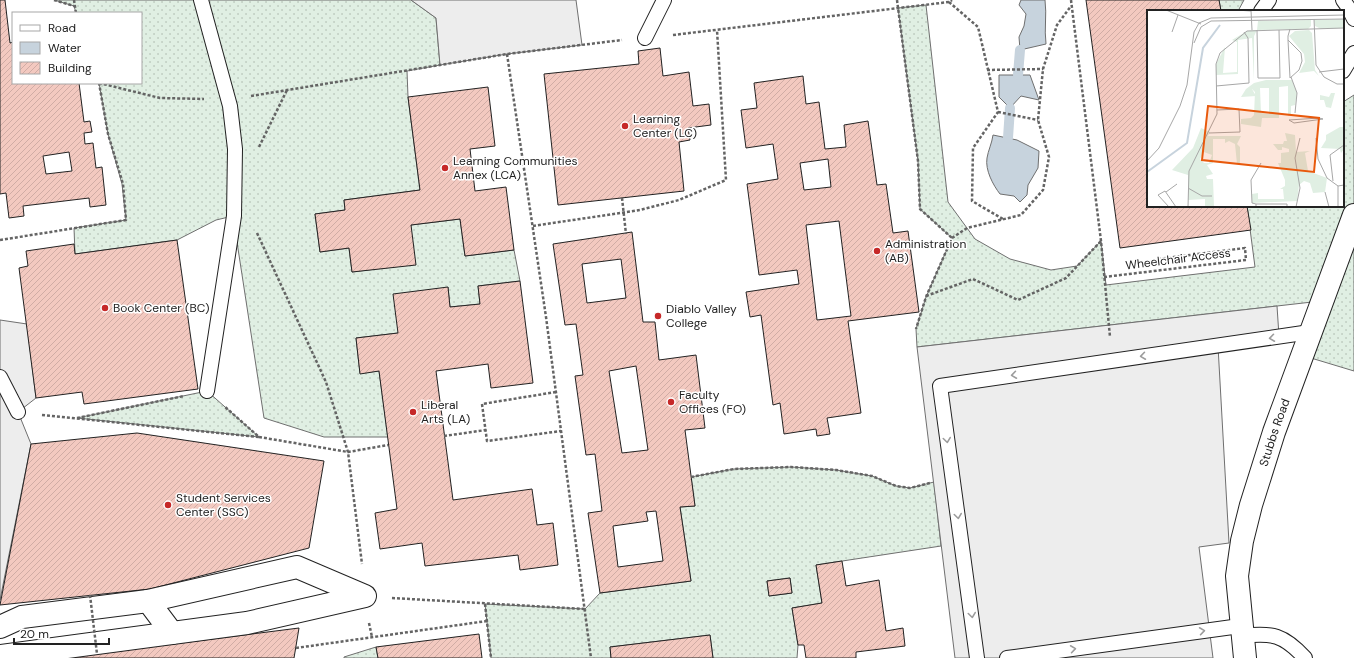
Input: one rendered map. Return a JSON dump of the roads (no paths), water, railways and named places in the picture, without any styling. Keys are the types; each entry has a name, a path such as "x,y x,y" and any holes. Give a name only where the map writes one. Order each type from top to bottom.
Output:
{"street":[{"name":"Stubbs Road","path":"1245,658 1241,631 1237,576 1242,541 1251,505 1274,432 1354,215"},
{"path":"0,627 22,617 148,602 297,567 366,596 247,623 0,656"},
{"path":"148,602 172,633"}],"lane":[{"path":"201,0 228,99 235,149 234,216 207,391"},
{"path":"645,38 664,0"},
{"path":"1262,10 1269,0"},
{"path":"1342,0 1354,19"},
{"path":"1344,69 1354,54"},
{"path":"978,658 940,386 1310,332"},
{"path":"0,377 18,412"},
{"path":"1006,658 1241,631 1277,635 1293,644 1305,658"}],"water":[{"path":"1021,0 1045,0 1046,44 1020,50 1019,37 1024,26 1026,14 1019,5"},
{"path":"999,75 1030,75 1039,100 1021,96 1010,108 999,97"},
{"path":"993,135 1017,140 1039,151 1038,168 1028,185 1027,195 1020,202 1014,196 1000,194 990,177 987,167 987,158"}],"waterway":[{"path":"1018,75 1020,50"},
{"path":"1008,138 1010,108"}],"place":[{"name":"Learning Center (LC)","path":"625,126"},
{"name":"Learning Communities Annex (LCA)","path":"445,168"},
{"name":"Administration (AB)","path":"877,251"},
{"name":"Book Center (BC)","path":"105,308"},
{"name":"Diablo Valley College","path":"658,316"},
{"name":"Faculty Offices (FO)","path":"671,402"},
{"name":"Liberal Arts (LA)","path":"413,412"},
{"name":"Student Services Center (SSC)","path":"168,505"}]}
